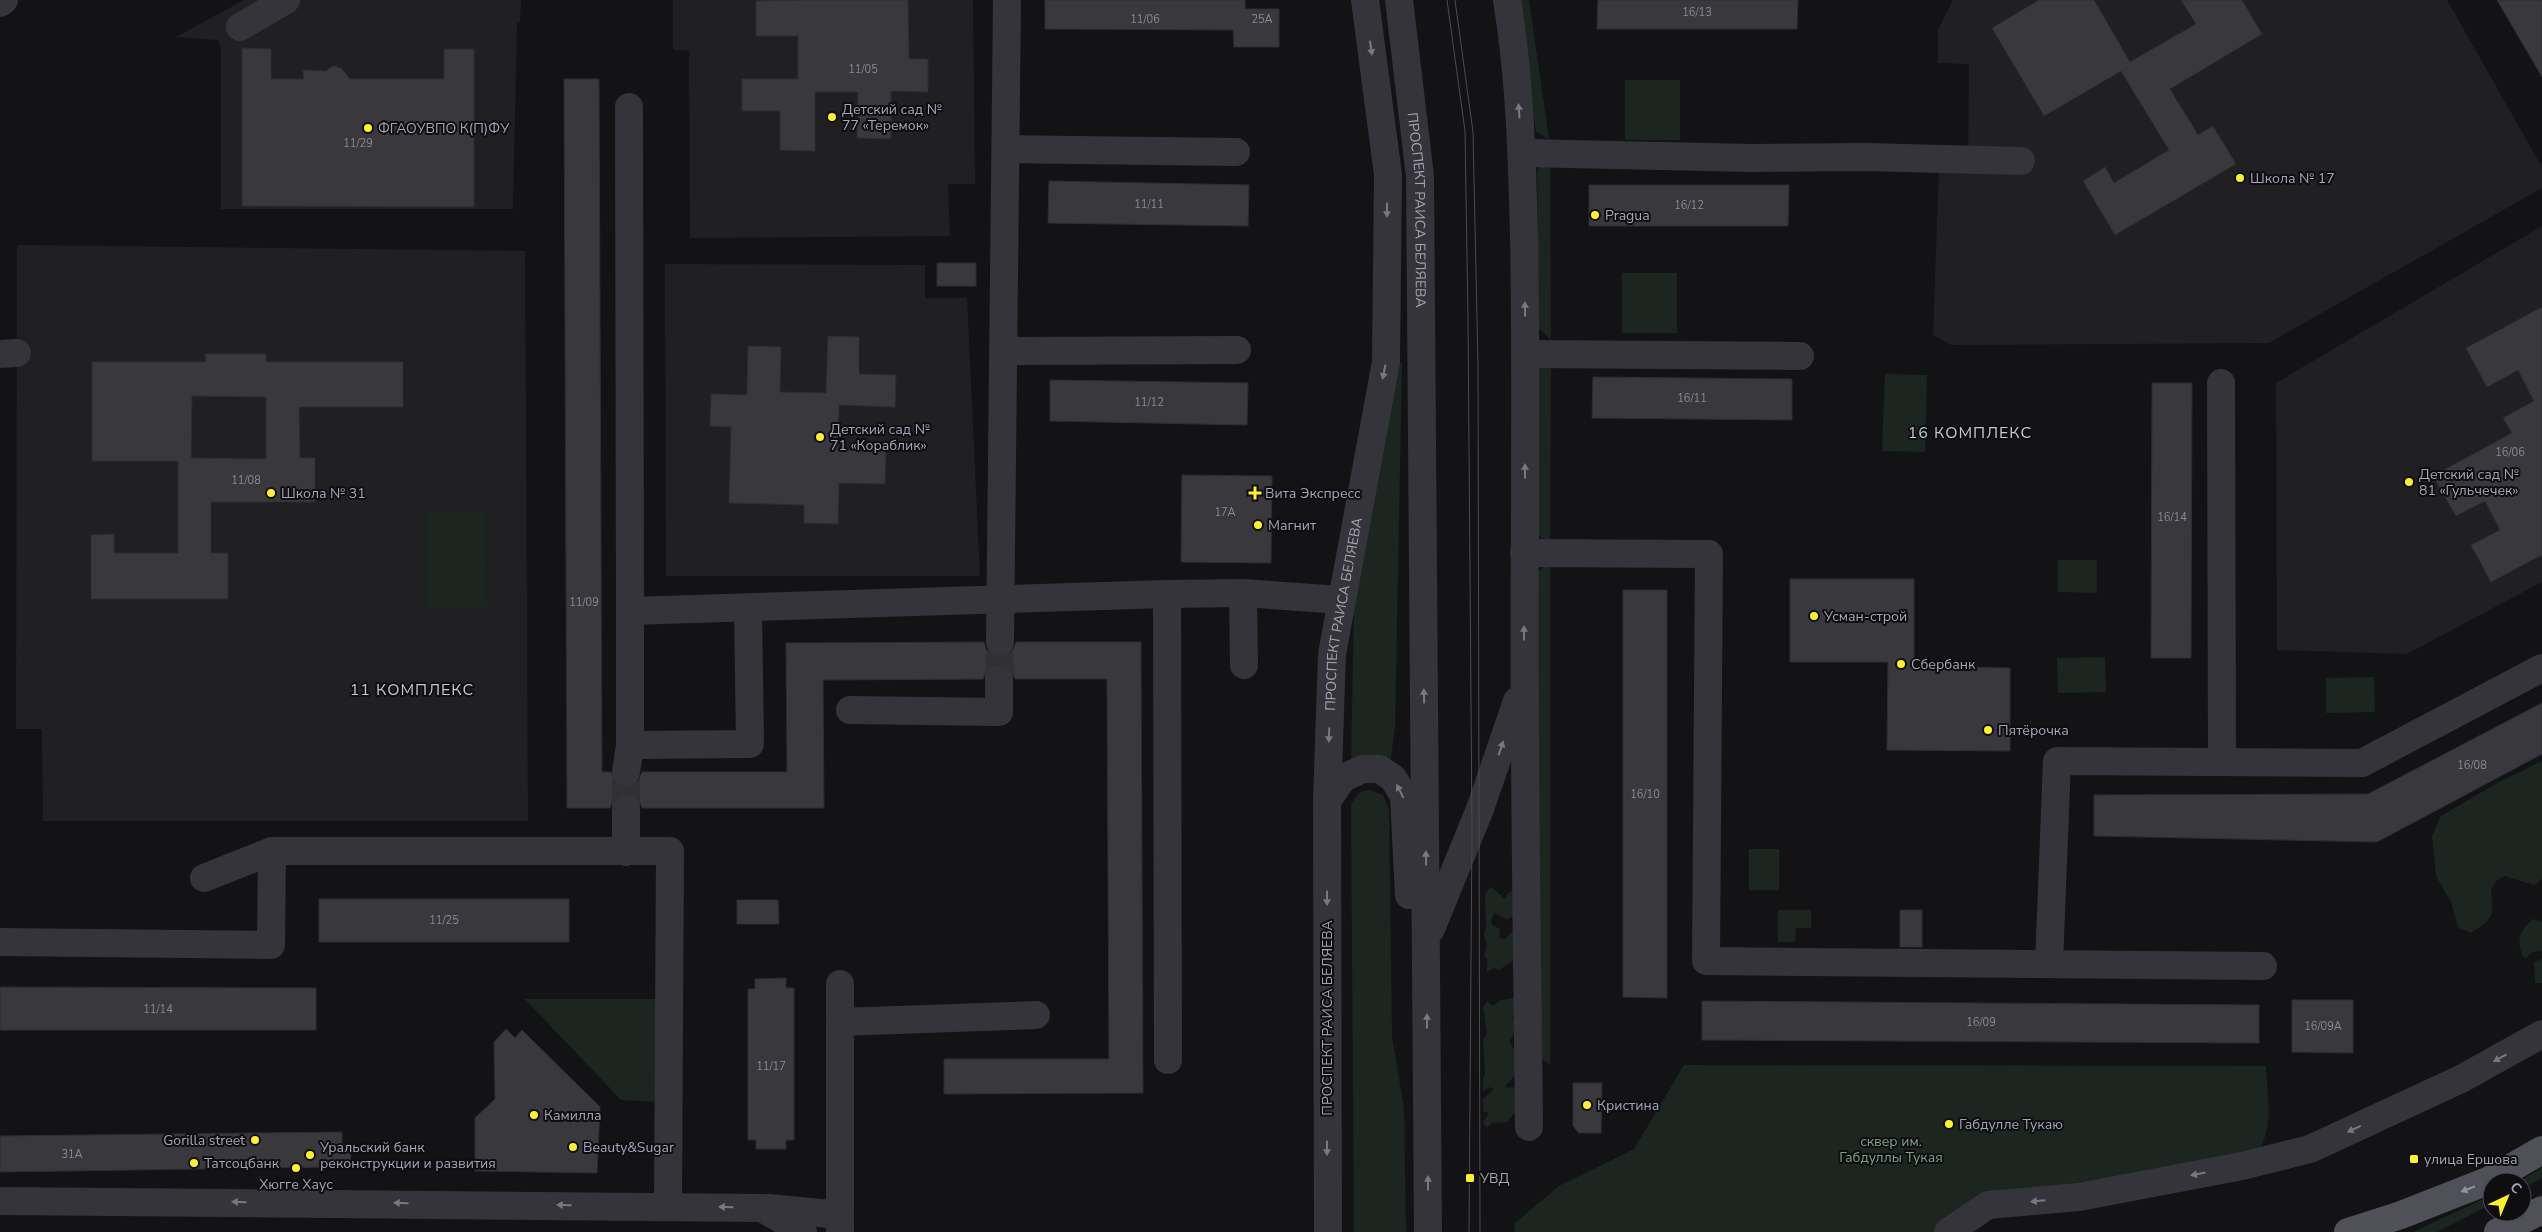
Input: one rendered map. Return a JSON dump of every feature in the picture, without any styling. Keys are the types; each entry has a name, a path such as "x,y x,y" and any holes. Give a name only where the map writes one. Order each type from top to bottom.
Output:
{"main road":[{"path":"2348,1232 2401,1215 2490,1180 2542,1150"},
{"path":"2498,1232 2542,1210"}],"street":[{"path":"0,3 4,0"},
{"path":"240,27 286,0"},
{"path":"1000,642 1007,0"},
{"name":"ПРОСПЕКТ РАИСА БЕЛЯЕВА","path":"1328,1232 1327,801 1332,654 1386,362 1388,175 1364,0"},
{"name":"ПРОСПЕКТ РАИСА БЕЛЯЕВА","path":"1399,0 1420,176 1428,1232"},
{"path":"1507,0 1516,75 1522,153 1526,354 1524,682 1529,1127"},
{"path":"626,772 630,745 629,107"},
{"path":"1006,149 1236,152"},
{"path":"1522,153 2021,161"},
{"path":"1003,351 1237,350"},
{"path":"1526,354 1800,356"},
{"path":"2220,383 2222,761"},
{"path":"1524,553 1709,554 1706,960 2263,966"},
{"path":"630,611 748,609 1001,597 1167,594 1243,593 1341,600"},
{"path":"1243,593 1244,665"},
{"path":"1167,594 1168,1060"},
{"path":"630,745 750,744 748,609"},
{"path":"2049,964 2057,761 2362,763 2542,668"},
{"path":"850,710 999,712 999,679"},
{"path":"1427,940 1486,792 1524,682"},
{"path":"1327,801 1343,778 1363,769 1379,769 1393,778 1404,796 1409,895 1427,940"},
{"path":"1486,792 1504,786 1525,794"},
{"path":"626,808 626,852"},
{"path":"0,942 271,945 272,851"},
{"path":"204,878 272,851 670,852 668,1206"},
{"path":"0,1201 762,1208 840,1224 840,984"},
{"path":"840,1022 1036,1015"},
{"path":"1948,1232 1988,1205 2081,1208 2243,1176 2310,1149 2461,1079 2542,1034"},
{"path":"762,1208 803,1232"}],"shaded area":[{"name":"ФГАОУВПО К(П)ФУ","path":"244,0 521,0 520,22 517,22 513,209 221,209 221,48 218,40 176,37"},
{"name":"Детский сад № 77 «Теремок»","path":"673,0 973,0 975,184 948,184 950,236 690,238 689,50 673,50"},
{"name":"Школа № 17","path":"1953,0 2447,0 2542,167 2542,188 2269,343 1951,345 1933,335 1939,168 1968,161 1969,64 1938,63 1938,30"},
{"name":"Детский сад № 81 «Гульчечек»","path":"2542,226 2542,582 2407,654 2277,650 2276,383"},
{"name":"Школа № 31","path":"17,245 525,251 528,821 43,821 42,729 16,729"},
{"name":"Детский сад № 71 «Кораблик»","path":"665,264 925,265 925,298 967,298 980,576 666,576"}],"green space":[{"path":"1517,0 1529,0 1549,139 1536,132"},
{"path":"1625,80 1680,80 1680,140 1625,140"},
{"path":"1550,160 1551,340 1539,328 1537,171 1542,163"},
{"path":"1622,273 1677,273 1677,333 1622,333"},
{"path":"1396,362 1402,363 1395,727 1390,764 1351,764 1354,604"},
{"path":"1538,368 1551,368 1550,544 1537,534"},
{"path":"1885,374 1927,375 1925,452 1882,451"},
{"path":"427,512 485,513 487,607 426,607"},
{"path":"2058,560 2097,560 2097,593 2058,592"},
{"path":"1550,563 1550,1065 1534,1052 1537,575 1541,569"},
{"path":"2105,657 2106,692 2058,693 2057,658"},
{"path":"2374,677 2375,712 2326,713 2326,678"},
{"path":"2542,761 2542,879 2534,885 2505,876 2497,880 2491,889 2491,915 2484,924 2471,933 2458,927 2451,902 2436,876 2432,836 2441,816 2497,783"},
{"path":"1370,790 1383,795 1389,809 1392,1037 1404,1108 1406,1232 1354,1232 1351,805 1358,794"},
{"path":"1749,849 1779,849 1779,890 1749,890"},
{"path":"1491,887 1505,899 1508,893 1515,890 1514,916 1507,919 1494,913 1491,920 1492,925 1500,929 1499,937 1504,940 1512,932 1518,932 1517,958 1499,970 1494,968 1487,972 1487,959 1484,956 1487,946 1484,933 1486,928 1485,893"},
{"path":"1778,910 1811,910 1811,928 1796,928 1795,942 1778,942"},
{"path":"2533,919 2542,922 2542,951 2533,952 2525,959 2520,948 2520,937 2524,928"},
{"path":"2542,959 2542,983 2535,983 2534,962"},
{"path":"1514,998 1519,1008 1512,1019 1521,1022 1509,1042 1516,1052 1519,1071 1505,1086 1507,1088 1514,1087 1522,1104 1507,1122 1492,1123 1487,1128 1483,1123 1489,1113 1483,1111 1483,1099 1494,1089 1490,1087 1483,1091 1483,1077 1485,1074 1483,1040 1487,1033 1483,1007 1487,1001 1492,1006 1501,1000"},
{"path":"525,999 658,999 660,1102 621,1100"},
{"name":"сквер им. Габдуллы Тукая","path":"1684,1065 2266,1066 2267,1127 2260,1148 2252,1156 1988,1197 1936,1232 1515,1232 1514,1224 1559,1186 1634,1149"},
{"path":"2542,1168 2542,1178 2532,1184 2532,1174"},
{"path":"2482,1200 2482,1209 2437,1232 2413,1232"}],"building":[{"path":"908,0 909,59 928,59 928,92 891,91 891,139 857,138 858,92 815,92 815,151 780,150 780,111 742,111 742,79 798,79 798,36 756,36 756,1"},
{"path":"1045,0 1245,0 1245,9 1279,9 1279,47 1234,47 1233,30 1045,29"},
{"path":"1598,0 1798,0 1797,29 1597,29"},
{"path":"2039,0 2094,0 2130,62 2196,24 2181,0 2242,0 2262,34 2170,89 2198,135 2213,126 2236,164 2115,235 2083,181 2105,167 2114,183 2169,150 2121,71 2044,116 1992,28"},
{"path":"2497,0 2542,0 2542,77"},
{"path":"242,48 271,49 271,79 304,79 303,70 326,71 333,66 341,68 350,79 444,79 444,49 474,49 474,207 242,206"},
{"path":"564,79 599,79 602,772 611,772 616,784 631,787 638,782 642,772 787,772 786,643 984,642 986,649 992,655 1000,658 1007,656 1013,650 1016,642 1141,642 1143,1093 944,1094 944,1059 1109,1059 1107,679 1015,679 1013,672 1007,666 999,663 992,665 986,671 983,679 823,680 824,808 642,808 640,802 634,796 626,793 618,796 612,802 610,808 567,808"},
{"path":"1049,181 1249,185 1248,226 1048,223"},
{"path":"1589,185 1789,185 1788,226 1589,226"},
{"path":"937,263 976,263 976,286 937,286"},
{"path":"2542,307 2542,555 2491,582 2471,545 2500,530 2485,501 2456,516 2433,476 2512,433 2503,418 2534,401 2518,370 2487,387 2466,348"},
{"path":"828,336 859,337 859,374 896,375 895,407 839,405 838,450 886,451 885,484 839,483 838,524 804,523 804,505 729,503 731,427 710,426 711,394 747,395 748,346 781,347 780,392 826,393"},
{"path":"205,354 266,354 266,362 403,362 403,407 299,407 300,458 315,458 315,502 211,502 211,553 228,553 228,599 91,599 91,535 114,534 114,553 178,553 178,461 92,461 92,362 206,362","holes":["192,396 266,397 266,459 191,458"]},
{"path":"1593,377 1792,379 1792,420 1592,418"},
{"path":"1050,380 1248,383 1247,425 1050,421"},
{"path":"2152,383 2192,383 2191,658 2151,658"},
{"path":"1182,475 1272,476 1271,563 1181,562"},
{"name":"Сбербанк","path":"1790,579 1914,579 1914,666 2010,668 2010,751 1887,750 1888,662 1790,662"},
{"path":"1623,590 1667,590 1667,998 1623,997"},
{"path":"2542,703 2542,754 2377,842 2094,836 2094,795 2368,794"},
{"path":"319,899 569,899 569,942 319,942"},
{"path":"737,900 778,900 779,924 737,924"},
{"path":"1900,910 1922,910 1922,947 1900,947"},
{"path":"786,978 786,988 794,988 794,1140 786,1140 786,1149 756,1149 756,1140 748,1140 748,989 755,989 755,979"},
{"path":"0,987 316,988 316,1030 0,1030"},
{"path":"2292,1000 2353,1000 2353,1053 2292,1052"},
{"path":"1702,1001 2259,1005 2259,1043 1702,1040"},
{"path":"506,1029 515,1038 522,1030 600,1107 597,1173 475,1171 475,1118 495,1099 494,1042"},
{"name":"Кристина","path":"1573,1083 1602,1083 1601,1133 1579,1133 1573,1126"},
{"path":"342,1132 342,1143 348,1148 351,1156 350,1163 342,1169 331,1167 0,1172 0,1136"}],"tunnel":[{"path":"999,679 1000,642"},
{"path":"626,772 626,809"}],"tram line":[{"path":"1447,0 1465,131 1472,830 1469,1232"},
{"path":"1455,0 1473,132 1478,365 1480,1232"}],"place":[{"name":"Детский сад № 77 «Теремок»","path":"832,117"},
{"name":"ФГАОУВПО К(П)ФУ","path":"368,128"},
{"name":"Школа № 17","path":"2240,178"},
{"name":"Pragua","path":"1595,215"},
{"name":"Детский сад № 71 «Кораблик»","path":"820,437"},
{"name":"Детский сад № 81 «Гульчечек»","path":"2409,482"},
{"name":"Школа № 31","path":"271,493"},
{"name":"Вита Экспресс","path":"1255,493"},
{"name":"Магнит","path":"1258,525"},
{"name":"Усман-строй","path":"1814,616"},
{"name":"Сбербанк","path":"1901,664"},
{"name":"Пятёрочка","path":"1988,730"},
{"name":"Кристина","path":"1587,1105"},
{"name":"Камилла","path":"534,1115"},
{"name":"Габдулле Тукаю","path":"1949,1124"},
{"name":"Gorilla street","path":"255,1140"},
{"name":"Beauty&Sugar","path":"573,1147"},
{"name":"Уральский банк реконструкции и развития","path":"310,1155"},
{"name":"улица Ершова","path":"2414,1159"},
{"name":"Татсоцбанк","path":"194,1163"},
{"name":"Хюгге Хаус","path":"296,1168"},
{"name":"УВД","path":"1470,1178"}],"district":[{"name":"16 КОМПЛЕКС","path":"1970,433"},
{"name":"11 КОМПЛЕКС","path":"412,690"}]}
